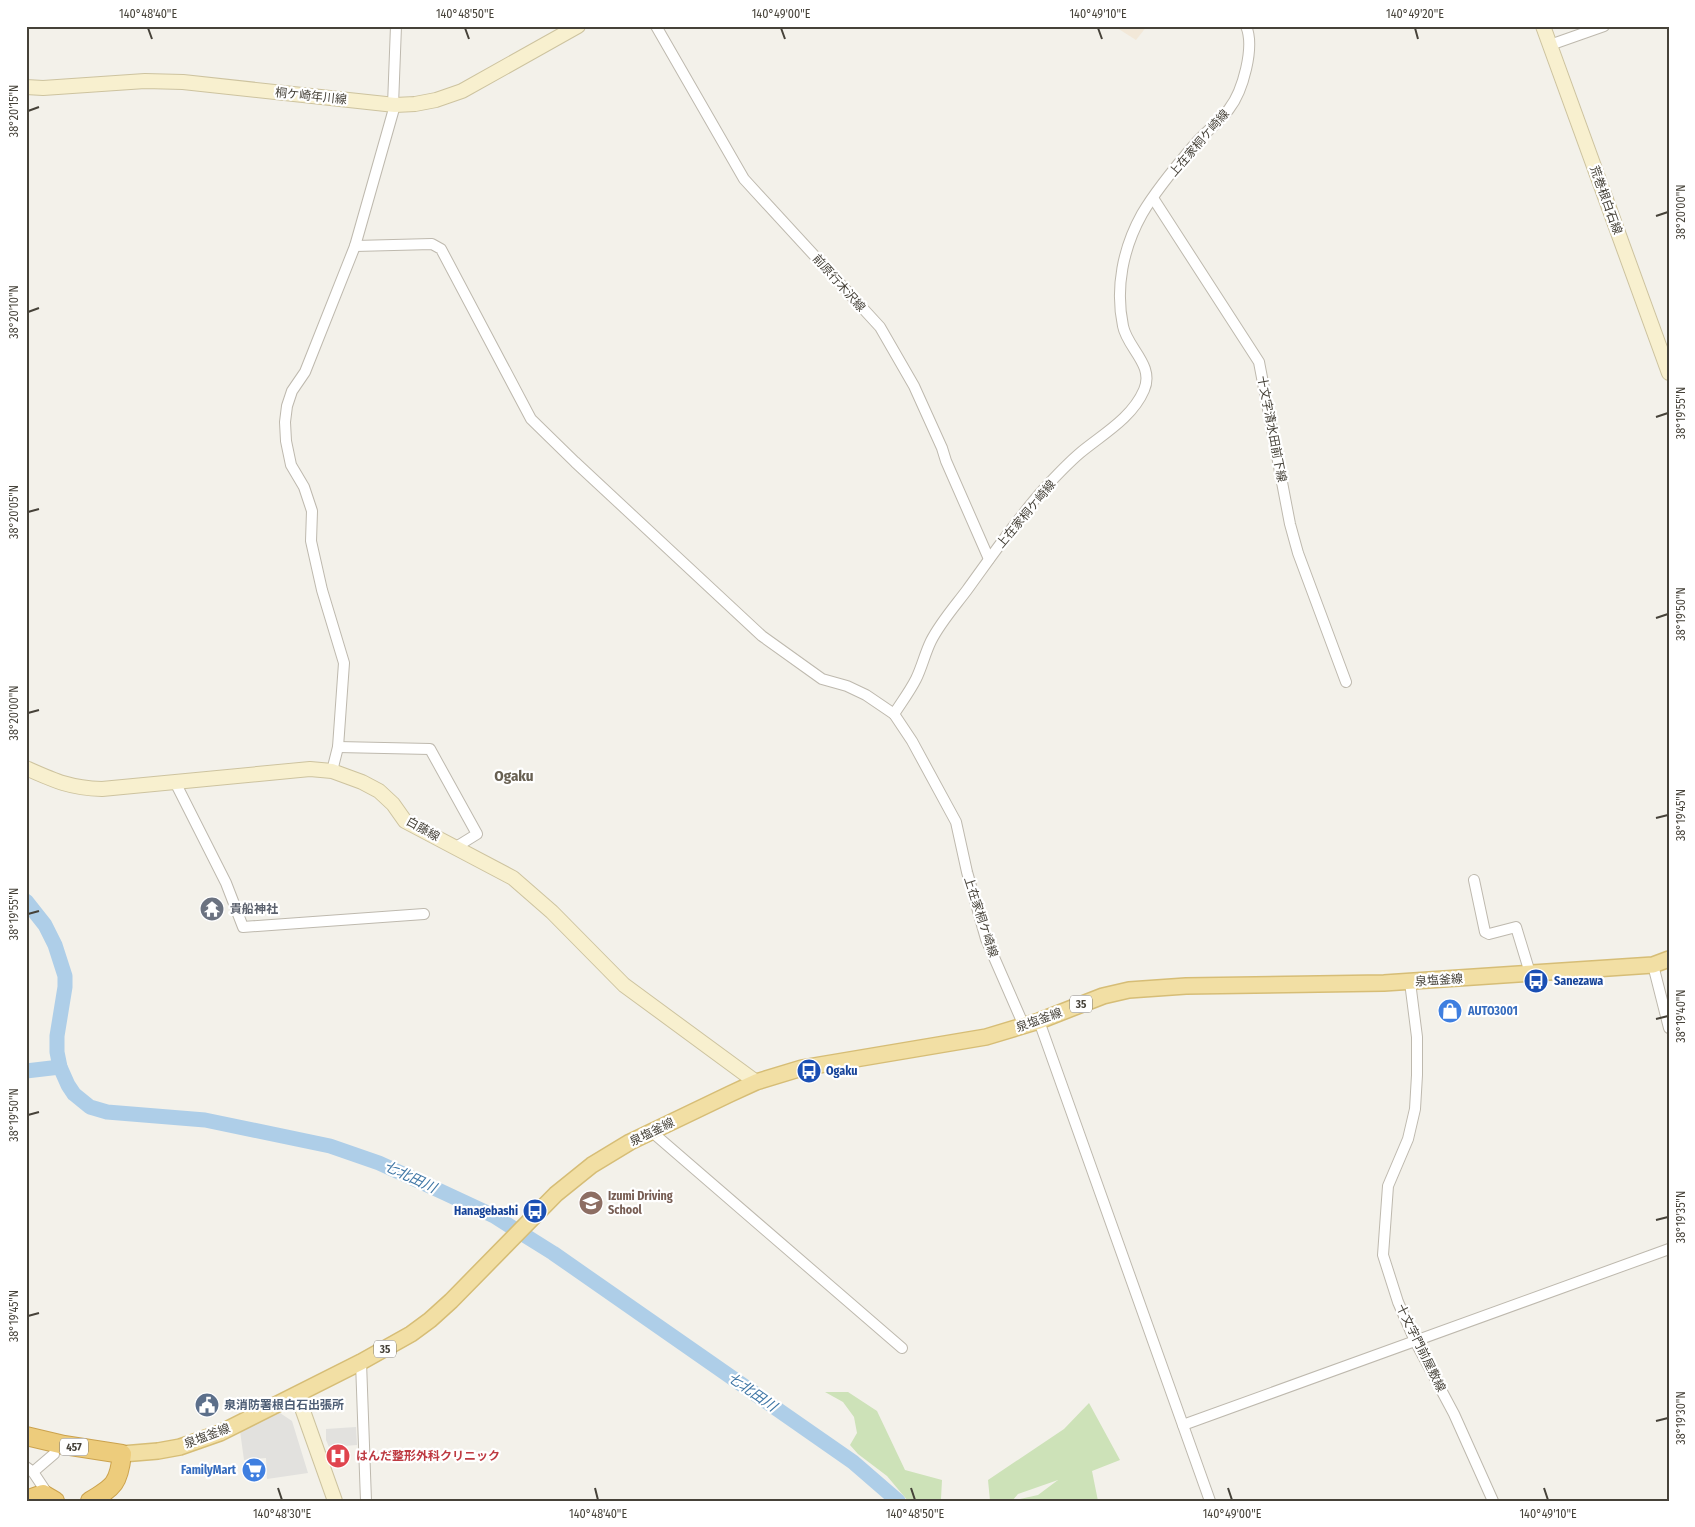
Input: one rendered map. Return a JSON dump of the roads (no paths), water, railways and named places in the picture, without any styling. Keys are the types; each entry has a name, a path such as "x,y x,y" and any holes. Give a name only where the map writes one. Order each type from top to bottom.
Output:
{"highway":[{"name":"457","path":"26,1436 64,1445 122,1454"},
{"path":"90,1501 107,1491 117,1480 122,1454"},
{"path":"26,1500 43,1494 52,1499"}],"main road":[{"name":"泉塩釜線","path":"122,1454 158,1451 201,1441 361,1362 411,1334 430,1320 537,1212 592,1165 652,1132 756,1082 802,1068 986,1037 1039,1021 1104,996 1129,990 1186,986 1410,982 1664,962"}],"street":[{"path":"332,771 338,746 344,663 322,590 311,541 312,511 304,487 292,465 286,441 285,422 287,406 292,391 305,372 355,246 394,105 396,26"},
{"name":"桐ケ崎年川線","path":"26,87 42,88 145,81 183,82 394,105 415,104 436,100 462,91 578,26"},
{"name":"前原行木沢線","path":"656,26 744,179 880,328 914,386 989,559"},
{"name":"上在家桐ケ崎線","path":"1024,1026 986,939 967,872 956,822 912,741 894,714 916,679 931,640 989,559 1042,491 1079,454 1117,425 1137,402 1145,389 1147,376 1145,366 1127,338 1123,326 1120,288 1123,262 1139,221 1153,198 1195,144 1230,109 1235,100 1243,78 1250,48 1249,32 1246,26"},
{"name":"荒巻根白石線","path":"1543,26 1669,373"},
{"path":"1550,45 1604,26"},
{"name":"十文字清水田前下線","path":"1153,198 1259,362 1290,524 1298,553 1346,682"},
{"path":"355,246 432,244 441,249 531,419 762,636 822,679 866,694 894,714"},
{"path":"338,746 430,749 477,834 456,847"},
{"name":"白藤線","path":"26,768 63,784 82,788 102,789 310,769 332,771 362,782 379,792 392,804 405,821 513,878 525,887 624,985 756,1082"},
{"path":"175,782 226,883 243,927 424,914"},
{"path":"1474,880 1485,932 1489,934 1516,927 1530,973"},
{"path":"1664,962 1669,1028"},
{"name":"十文字門前屋敷線","path":"1410,982 1417,1037 1415,1109 1408,1139 1388,1186 1383,1255 1398,1302 1415,1341 1454,1414 1492,1501"},
{"path":"1039,1021 1210,1501"},
{"path":"652,1132 902,1348"},
{"path":"1183,1425 1669,1249"},
{"path":"361,1362 366,1501"},
{"path":"297,1394 335,1501"},
{"path":"52,1499 30,1469 54,1454"}],"waterway":[{"name":"七北田川","path":"26,901 45,925 55,945 65,976 57,1036 57,1052 60,1067 74,1094 90,1107 107,1112 205,1120 330,1146 379,1163 494,1216 553,1253 853,1462 898,1501"},
{"path":"26,1071 60,1067"}],"place":[{"name":"貴船神社","path":"212,909"},
{"name":"Sanezawa","path":"1536,981"},
{"name":"AUTO3001","path":"1450,1011"},
{"name":"Ogaku","path":"809,1071"},
{"name":"Izumi Driving School","path":"591,1203"},
{"name":"Hanagebashi","path":"535,1211"},
{"name":"泉消防署根白石出張所","path":"207,1405"},
{"name":"はんだ整形外科クリニック","path":"338,1456"},
{"name":"FamilyMart","path":"254,1470"}],"district":[{"name":"Ogaku","path":"514,776"}]}
